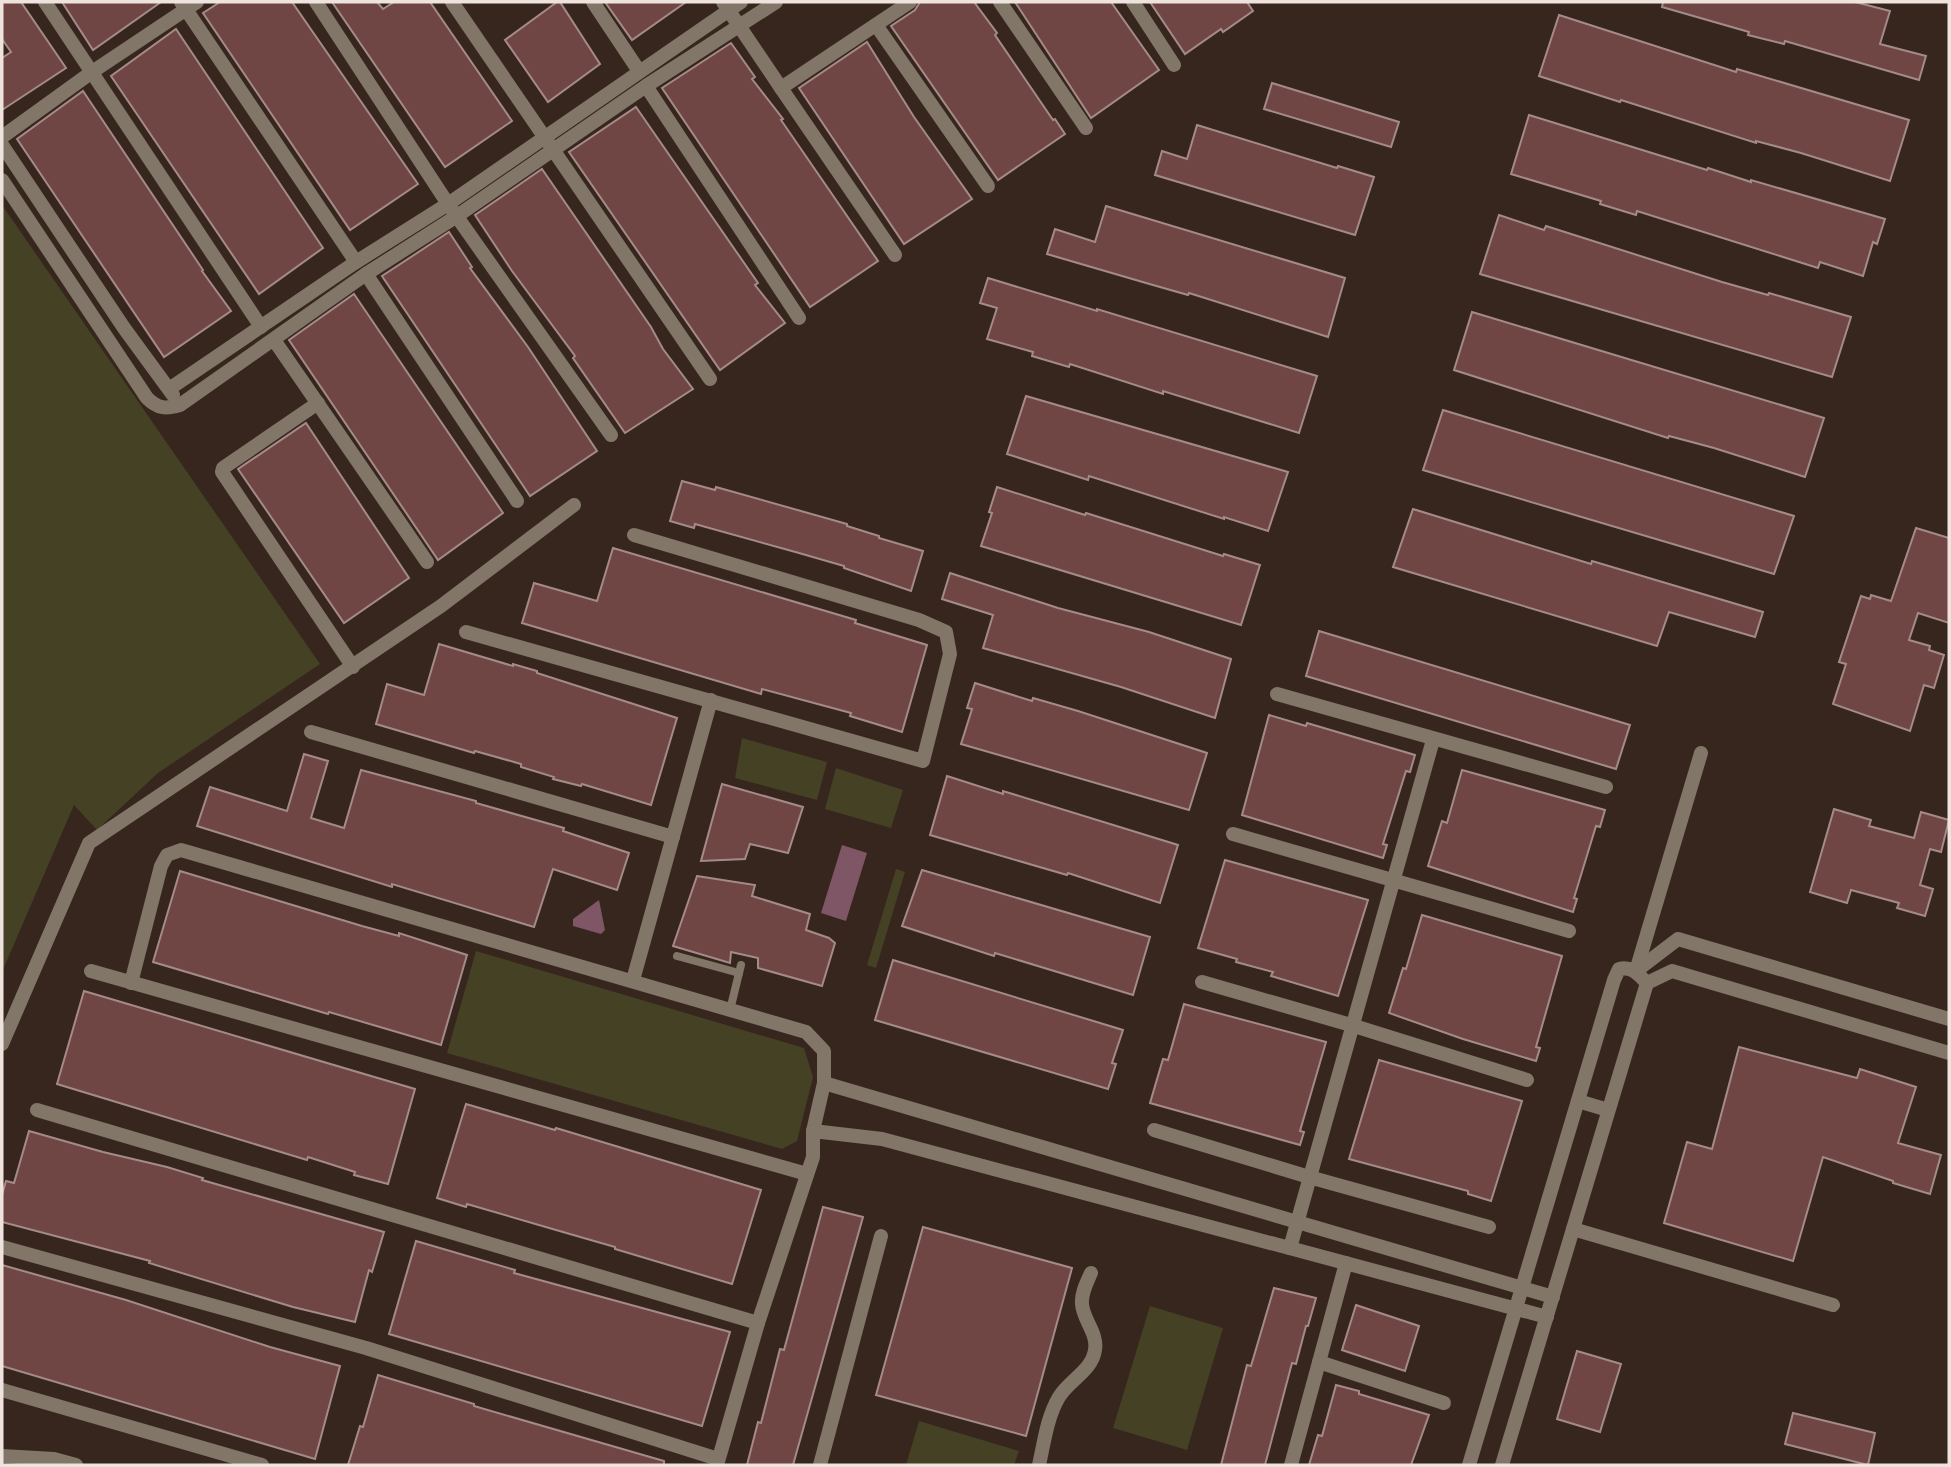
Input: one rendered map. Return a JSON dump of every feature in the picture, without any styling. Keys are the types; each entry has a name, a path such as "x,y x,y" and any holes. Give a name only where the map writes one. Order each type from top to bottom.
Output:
{"street":[{"path":"46,2 261,327"},
{"path":"316,2 452,210 611,435"},
{"path":"453,2 710,379"},
{"path":"593,2 639,71"},
{"path":"169,389 356,262 555,150 646,86 776,2"},
{"path":"781,88 910,2"},
{"path":"1000,2 1087,128"},
{"path":"1133,2 1174,65"},
{"path":"2,136 188,4 356,262"},
{"path":"2,180 147,398 159,407 168,409 180,405 366,274 545,137 731,4 740,26 895,255"},
{"path":"876,25 988,186"},
{"path":"646,86 799,318"},
{"path":"2,145 124,328 180,405"},
{"path":"366,274 517,501"},
{"path":"274,340 427,562"},
{"path":"318,403 222,471 353,667"},
{"path":"2,1044 89,843 441,606 573,505"},
{"path":"466,632 923,761 950,654 946,632 919,620 634,535"},
{"path":"1277,694 1606,787"},
{"path":"633,980 711,700"},
{"path":"312,732 673,838"},
{"path":"1290,1248 1433,740"},
{"path":"1636,971 1702,753"},
{"path":"1233,834 1569,931"},
{"path":"2,1247 366,1348 717,1462 758,1323 813,1157 813,1131 824,1083 824,1051 806,1031 181,850 167,855 161,866 131,983"},
{"path":"1636,971 1678,939 1949,1019"},
{"path":"1469,1465 1619,969 1626,967 1636,971 1647,983"},
{"path":"91,971 807,1174"},
{"path":"1502,1465 1647,983 1672,971 1949,1053"},
{"path":"1202,982 1527,1080"},
{"path":"824,1083 1553,1297"},
{"path":"1578,1101 1608,1110"},
{"path":"37,1111 758,1323"},
{"path":"1154,1130 1489,1227"},
{"path":"813,1131 875,1137 1547,1317"},
{"path":"1573,1229 1833,1305"},
{"path":"820,1465 881,1236"},
{"path":"1291,1465 1346,1263"},
{"path":"1040,1465 1051,1414 1059,1397 1085,1370 1095,1351 1095,1339 1082,1305 1083,1292 1091,1273"},
{"path":"1319,1362 1444,1403"},
{"path":"2,1390 262,1465"},
{"path":"2,1456 54,1459 76,1465"}],"lane":[{"path":"677,956 740,969 730,1010"}],"shaded area":[{"path":"2,205 320,664 158,773 97,830 74,805 2,972"},
{"path":"742,738 827,762 817,800 735,778"},
{"path":"836,768 903,790 891,828 825,809"},
{"path":"842,845 867,853 846,921 821,913"},
{"path":"896,869 905,872 876,968 867,965"},
{"path":"599,900 605,930 601,934 573,926 573,919"},
{"path":"476,951 804,1048 813,1077 797,1141 782,1149 447,1053"},
{"path":"1150,1306 1223,1328 1187,1450 1113,1428"},
{"path":"919,1421 1019,1451 1014,1465 906,1465"}],"building":[{"path":"2,2 21,2 66,68 2,110 2,58 11,52 2,39"},
{"path":"62,2 161,2 93,50"},
{"path":"220,2 292,2 418,184 350,230 203,13"},
{"path":"332,2 377,2 383,9 394,2 430,2 512,121 445,167"},
{"path":"560,2 600,64 548,102 505,40"},
{"path":"605,2 686,2 632,40"},
{"path":"920,2 974,2 1065,134 998,180 891,26 915,10"},
{"path":"1015,2 1111,2 1159,70 1091,118"},
{"path":"1150,2 1247,2 1253,11 1185,54"},
{"path":"1663,2 1855,2 1890,11 1880,44 1926,56 1919,80 1785,41 1784,44 1748,35 1749,32 1662,7"},
{"path":"1559,15 1736,72 1737,69 1909,120 1890,181 1539,76"},
{"path":"176,29 323,248 259,294 111,76"},
{"path":"867,42 914,117 972,199 904,244 799,88"},
{"path":"731,43 755,77 752,79 783,119 781,120 878,261 810,307 662,88"},
{"path":"1272,83 1399,122 1391,147 1264,109"},
{"path":"83,91 231,311 164,357 17,139"},
{"path":"636,107 758,283 755,285 785,323 720,370 569,152"},
{"path":"1529,115 1707,170 1708,168 1885,219 1877,244 1873,242 1863,276 1820,262 1818,268 1637,211 1636,215 1600,204 1601,201 1511,174"},
{"path":"1197,125 1374,177 1355,235 1155,175 1162,151 1187,159"},
{"path":"542,169 693,389 625,433 573,358 575,356 512,271 475,215"},
{"path":"1106,206 1345,278 1328,337 1189,293 1188,295 1047,254 1055,229 1095,242"},
{"path":"1499,215 1544,230 1546,226 1722,282 1851,317 1832,377 1480,274"},
{"path":"449,232 472,267 470,268 528,347 597,451 530,496 382,276"},
{"path":"988,278 1317,376 1299,433 1070,364 1069,367 1032,356 1033,352 987,339 997,308 980,303"},
{"path":"354,294 503,513 438,560 289,340"},
{"path":"1472,312 1824,418 1805,477 1714,448 1669,436 1668,438 1454,370"},
{"path":"1026,396 1288,472 1268,531 1089,476 1088,480 1007,454"},
{"path":"1443,410 1794,516 1774,574 1423,470"},
{"path":"306,423 409,578 344,623 238,469"},
{"path":"682,481 715,490 716,487 847,524 879,538 923,551 911,591 844,566 695,524 694,528 670,521"},
{"path":"997,487 1260,565 1241,625 981,546"},
{"path":"1413,509 1591,564 1592,561 1763,612 1755,637 1669,612 1657,646 1393,567"},
{"path":"1916,528 1949,538 1949,623 1918,613 1909,640 1930,646 1929,650 1944,655 1934,688 1924,685 1910,731 1833,704 1846,664 1839,662 1861,596 1870,599 1871,595 1891,601"},
{"path":"613,548 856,620 855,623 927,645 902,732 850,716 851,713 762,689 761,694 522,623 534,583 597,601"},
{"path":"950,573 1231,659 1215,718 1121,687 983,648 993,615 942,599"},
{"path":"1319,631 1630,725 1616,769 1306,676"},
{"path":"439,644 537,671 677,718 651,805 582,784 581,786 553,779 554,777 521,767 521,764 376,724 387,684 424,695"},
{"path":"975,683 1032,701 1033,698 1078,711 1207,753 1189,810 961,744 972,709 967,708"},
{"path":"1269,715 1306,726 1307,723 1415,755 1410,772 1406,771 1383,844 1387,845 1383,858 1242,815"},
{"path":"304,754 328,761 311,818 344,828 361,770 564,828 563,831 629,853 617,890 553,869 534,927 392,884 392,887 197,826 210,787 287,811"},
{"path":"1462,770 1605,810 1600,827 1596,826 1574,898 1577,899 1573,912 1428,866 1442,821 1447,823"},
{"path":"947,776 1178,845 1160,903 1068,873 1067,875 930,835"},
{"path":"722,784 803,807 788,853 750,844 745,859 701,861"},
{"path":"1834,809 1871,820 1869,826 1914,838 1921,812 1949,820 1941,852 1930,849 1920,885 1933,889 1925,916 1897,908 1899,903 1851,890 1847,903 1810,892"},
{"path":"1225,860 1368,900 1338,996 1271,976 1273,972 1198,948"},
{"path":"922,870 1150,937 1133,995 995,953 994,956 902,926"},
{"path":"180,871 467,955 441,1045 153,962"},
{"path":"697,876 755,885 752,896 810,914 806,930 829,938 835,943 822,986 758,968 758,958 731,952 730,963 673,946"},
{"path":"1422,915 1562,956 1536,1047 1540,1048 1536,1061 1389,1013"},
{"path":"893,960 1123,1030 1112,1063 1116,1064 1108,1089 875,1020"},
{"path":"84,991 415,1089 388,1184 354,1175 355,1172 308,1157 307,1160 57,1084"},
{"path":"1184,1004 1326,1042 1300,1131 1304,1132 1300,1145 1150,1103 1163,1059 1168,1060"},
{"path":"1739,1047 1857,1078 1860,1069 1916,1087 1898,1143 1941,1155 1930,1194 1823,1157 1793,1261 1664,1223 1687,1142 1712,1149"},
{"path":"1379,1060 1522,1101 1491,1201 1468,1194 1468,1191 1349,1159"},
{"path":"466,1104 555,1130 556,1128 761,1190 732,1284 615,1247 467,1204 466,1207 437,1198"},
{"path":"29,1131 167,1167 203,1178 202,1180 384,1232 372,1272 369,1270 355,1322 293,1307 149,1263 150,1261 2,1222 2,1195 6,1181 14,1183"},
{"path":"823,1207 863,1217 793,1465 747,1465 780,1349 784,1350"},
{"path":"923,1227 1072,1268 1026,1436 876,1395"},
{"path":"416,1241 515,1270 514,1273 730,1332 702,1426 389,1334"},
{"path":"2,1265 340,1366 315,1459 2,1366"},
{"path":"1274,1288 1316,1298 1308,1326 1296,1364 1292,1363 1265,1465 1221,1465 1247,1365 1251,1366"},
{"path":"1356,1305 1419,1326 1405,1371 1342,1350"},
{"path":"1577,1351 1621,1364 1600,1432 1557,1419"},
{"path":"378,1375 664,1461 664,1465 348,1465 360,1426 363,1427"},
{"path":"1336,1385 1429,1415 1411,1465 1309,1465 1318,1435 1322,1436"},
{"path":"1793,1413 1875,1433 1868,1465 1785,1444"}]}
